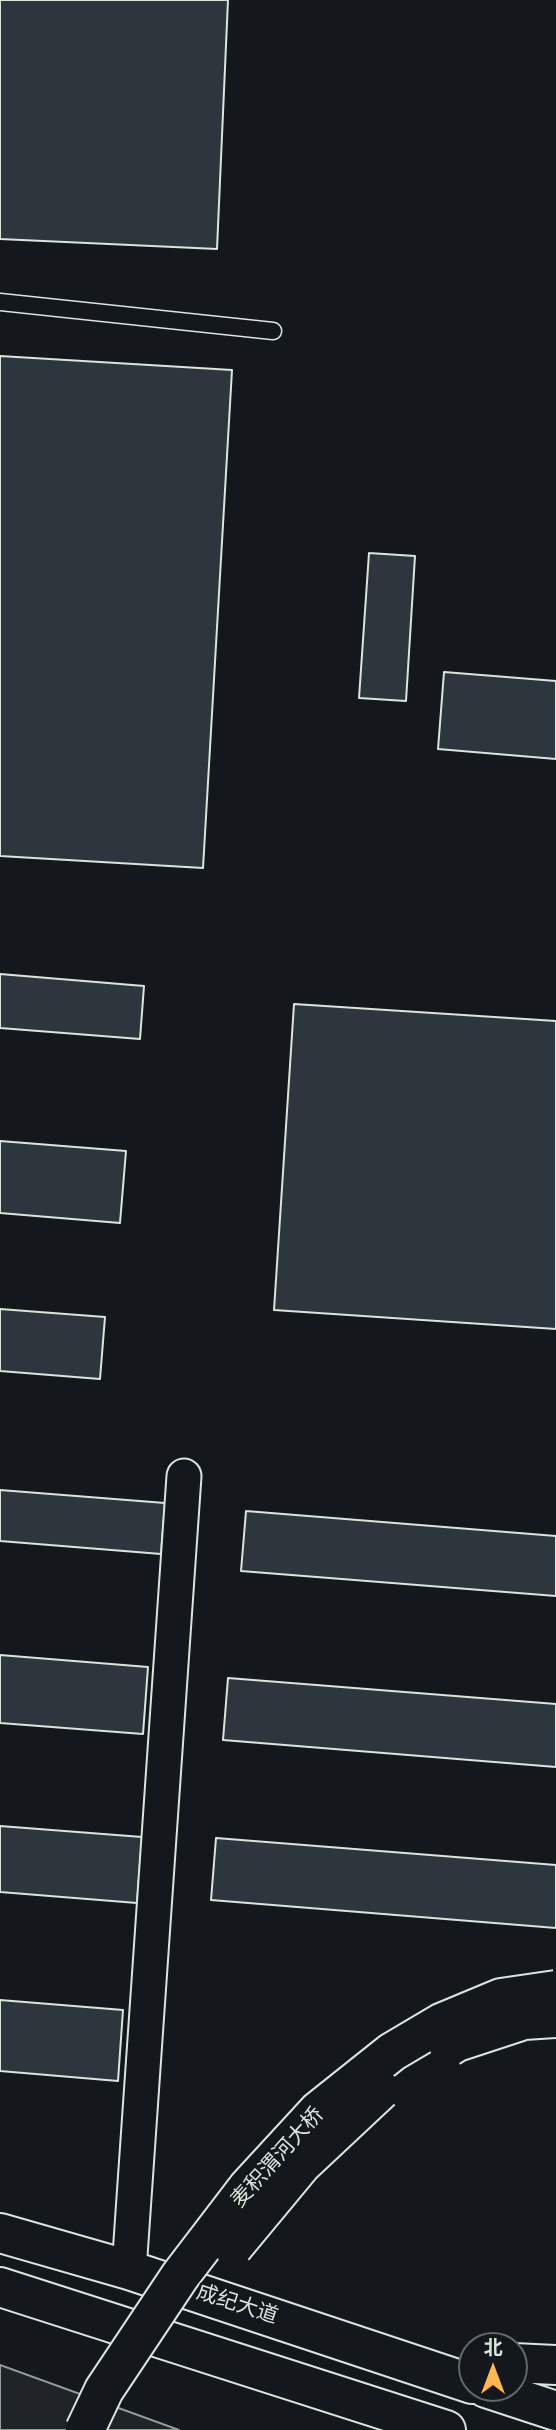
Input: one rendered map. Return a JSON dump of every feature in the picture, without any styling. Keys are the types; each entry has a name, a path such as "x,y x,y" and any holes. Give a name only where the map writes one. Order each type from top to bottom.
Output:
{"main road":[{"name":"麦积渭河大桥","path":"85,2430 104,2390 180,2276 248,2187 318,2111 392,2052 441,2023 501,1998 556,1990"},
{"name":"麦积渭河大桥","path":"113,2430 137,2384 228,2253 300,2165 381,2090 457,2042 524,2020 556,2018"},
{"name":"成纪大道","path":"0,2233 129,2270 458,2379"},
{"path":"0,2287 446,2430"},
{"path":"355,2345 458,2356"},
{"path":"528,2364 556,2365"},
{"path":"528,2402 556,2411"}],"street":[{"path":"129,2270 184,1476"}],"lane":[{"path":"0,302 273,331"}],"shaded area":[{"path":"0,2365 179,2430 0,2430"}],"building":[{"path":"0,0 228,0 217,249 0,239"},
{"path":"0,356 232,370 203,868 0,856"},
{"path":"369,553 415,556 406,701 359,698"},
{"path":"444,672 556,681 556,759 438,749"},
{"path":"0,974 144,986 140,1039 0,1028"},
{"path":"294,1004 556,1021 556,1329 274,1310"},
{"path":"0,1141 126,1151 120,1223 0,1213"},
{"path":"0,1309 105,1317 100,1379 0,1371"},
{"path":"0,1490 165,1503 161,1554 0,1541"},
{"path":"246,1511 556,1536 556,1596 241,1571"},
{"path":"0,1655 148,1667 143,1734 0,1723"},
{"path":"228,1678 556,1704 556,1767 223,1740"},
{"path":"0,1826 142,1837 137,1903 0,1892"},
{"path":"216,1838 556,1865 556,1928 211,1900"},
{"path":"0,2000 123,2010 118,2081 0,2071"}]}
